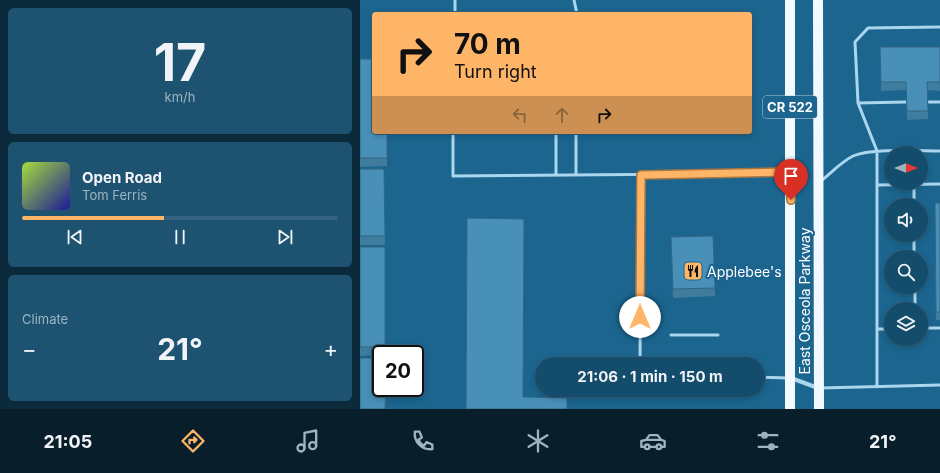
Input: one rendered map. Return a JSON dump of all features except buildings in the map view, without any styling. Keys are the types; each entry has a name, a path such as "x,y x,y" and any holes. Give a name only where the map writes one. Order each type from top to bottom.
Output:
{"main road":[{"name":"East Osceola Parkway","path":"790,0 790,409"},
{"name":"East Osceola Parkway","path":"818,0 819,409"}],"street":[{"path":"791,378 818,388"}],"lane":[{"path":"454,12 455,0"},
{"path":"574,0 577,12"},
{"path":"877,387 877,151 858,103 855,42 868,28 940,27"},
{"path":"858,103 906,102"},
{"path":"927,102 940,102"},
{"path":"453,134 453,176 641,175 790,172"},
{"path":"556,134 556,175"},
{"path":"576,134 576,175"},
{"path":"818,185 839,165 854,156 877,151 940,151"},
{"path":"640,357 641,175"},
{"path":"928,184 940,184"},
{"path":"877,185 884,185"},
{"path":"928,328 940,328"},
{"path":"877,329 884,329"},
{"path":"671,335 718,335"},
{"path":"765,377 791,378"},
{"path":"818,388 940,385"}],"place":[{"name":"Applebee's","path":"693,271"}],"route":[{"path":"640,317 641,175 790,172 791,200"}]}
